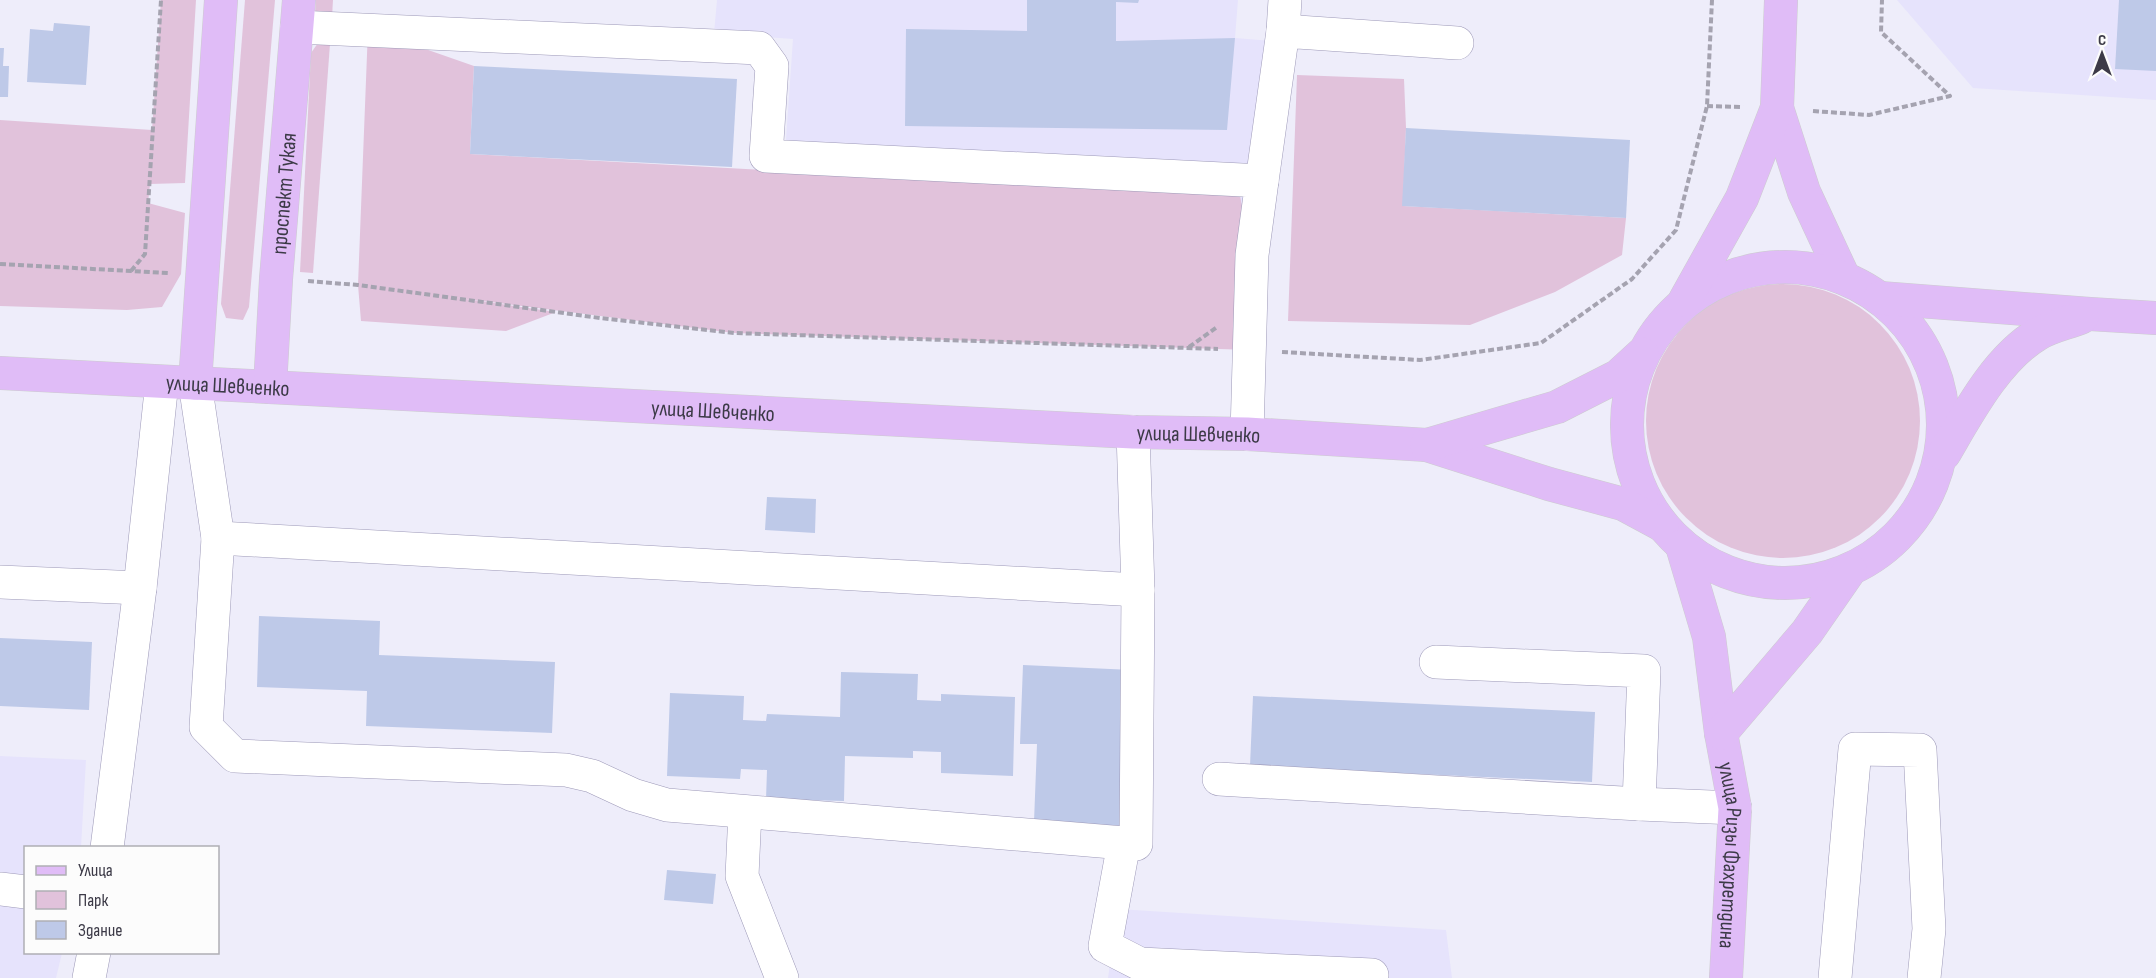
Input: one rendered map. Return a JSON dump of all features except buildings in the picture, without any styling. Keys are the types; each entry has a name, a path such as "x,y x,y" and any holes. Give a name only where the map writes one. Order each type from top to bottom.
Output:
{"main road":[{"path":"195,383 221,0"},
{"path":"1684,302 1742,198 1777,108 1781,0"},
{"name":"проспект Тукая","path":"270,387 276,279 298,13"},
{"path":"1777,108 1804,192 1844,278"},
{"path":"1427,445 1557,407 1618,376 1642,354 1661,326 1684,302 1708,286 1734,275 1761,268 1789,266 1817,269 1863,286 1880,297 1907,322 1927,353 1940,387 1944,424 1940,460"},
{"path":"1880,297 2090,315 2156,318"},
{"path":"1427,445 1549,484 1623,504 1720,570 1762,582 1807,582 1850,570 1881,551 1908,526 1928,495 1940,460 1977,398 2006,360 2038,334 2090,315"},
{"path":"1642,354 1628,398 1627,443 1638,486 1672,536"},
{"name":"улица Шевченко","path":"0,372 1133,432 1247,434 1427,445"},
{"name":"улица Ризы Фахретдина","path":"1672,536 1710,637 1721,734 1735,808 1726,978"},
{"path":"1721,734 1807,632 1850,570"}],"lane":[{"path":"298,13 759,48 772,66 766,156 1262,181"},
{"path":"1247,434 1252,255 1284,16 1457,42"},
{"path":"107,846 140,588 162,382"},
{"path":"195,383 218,538 206,727 235,756 566,770 592,776 633,795 667,805 1136,844 1138,590 1133,432"},
{"path":"218,538 1138,590"},
{"path":"0,582 140,588"},
{"path":"1436,662 1644,671 1639,804"},
{"path":"1835,978 1855,749 1920,750 1929,929 1924,978"},
{"path":"1219,779 1735,808"},
{"path":"745,812 741,876 782,978"},
{"path":"1124,843 1105,946 1140,964 1371,975"},
{"path":"0,889 24,892"},
{"path":"89,978 93,954"}],"path":[{"path":"131,271 145,254 160,0"},
{"path":"300,280 344,283 600,318 734,333 1249,350 1420,360 1541,343 1632,279 1676,230 1707,106 1712,0"},
{"path":"1707,106 1777,108 1869,116 1950,96 1881,32 1882,0"},
{"path":"0,264 171,274"}],"shaded area":[{"path":"717,0 1238,0 1235,38 1272,41 1260,216 783,182 793,39 714,33"},
{"path":"1897,0 2156,0 2156,100 1973,88"},
{"path":"0,756 86,760 81,846 24,846 24,954 62,954 56,978 0,978"},
{"path":"1118,909 1446,930 1452,978 1108,978"}],"green space":[{"path":"161,0 196,0 185,183 150,184 148,203 185,213 181,274 162,307 127,310 0,306 0,120 152,130"},
{"path":"245,0 275,0 249,307 243,320 226,318 221,304"},
{"path":"316,0 333,0 332,17 315,14"},
{"path":"368,29 474,66 470,154 1240,196 1252,255 1249,350 734,333 452,297 556,312 506,331 361,321 358,285"},
{"path":"318,43 330,44 313,273 300,272 311,53"},
{"path":"1297,75 1404,79 1406,128 1403,206 1626,218 1622,255 1555,292 1470,325 1288,321"},
{"path":"1783,284 1810,287 1835,294 1859,307 1880,324 1897,345 1910,369 1917,394 1920,421 1917,448 1910,473 1897,497 1880,518 1859,535 1835,548 1810,555 1783,558 1756,555 1731,548 1707,535 1686,518 1669,497 1656,473 1649,448 1646,421 1649,394 1656,369 1669,345 1686,324 1707,307 1731,294 1756,287"}]}
